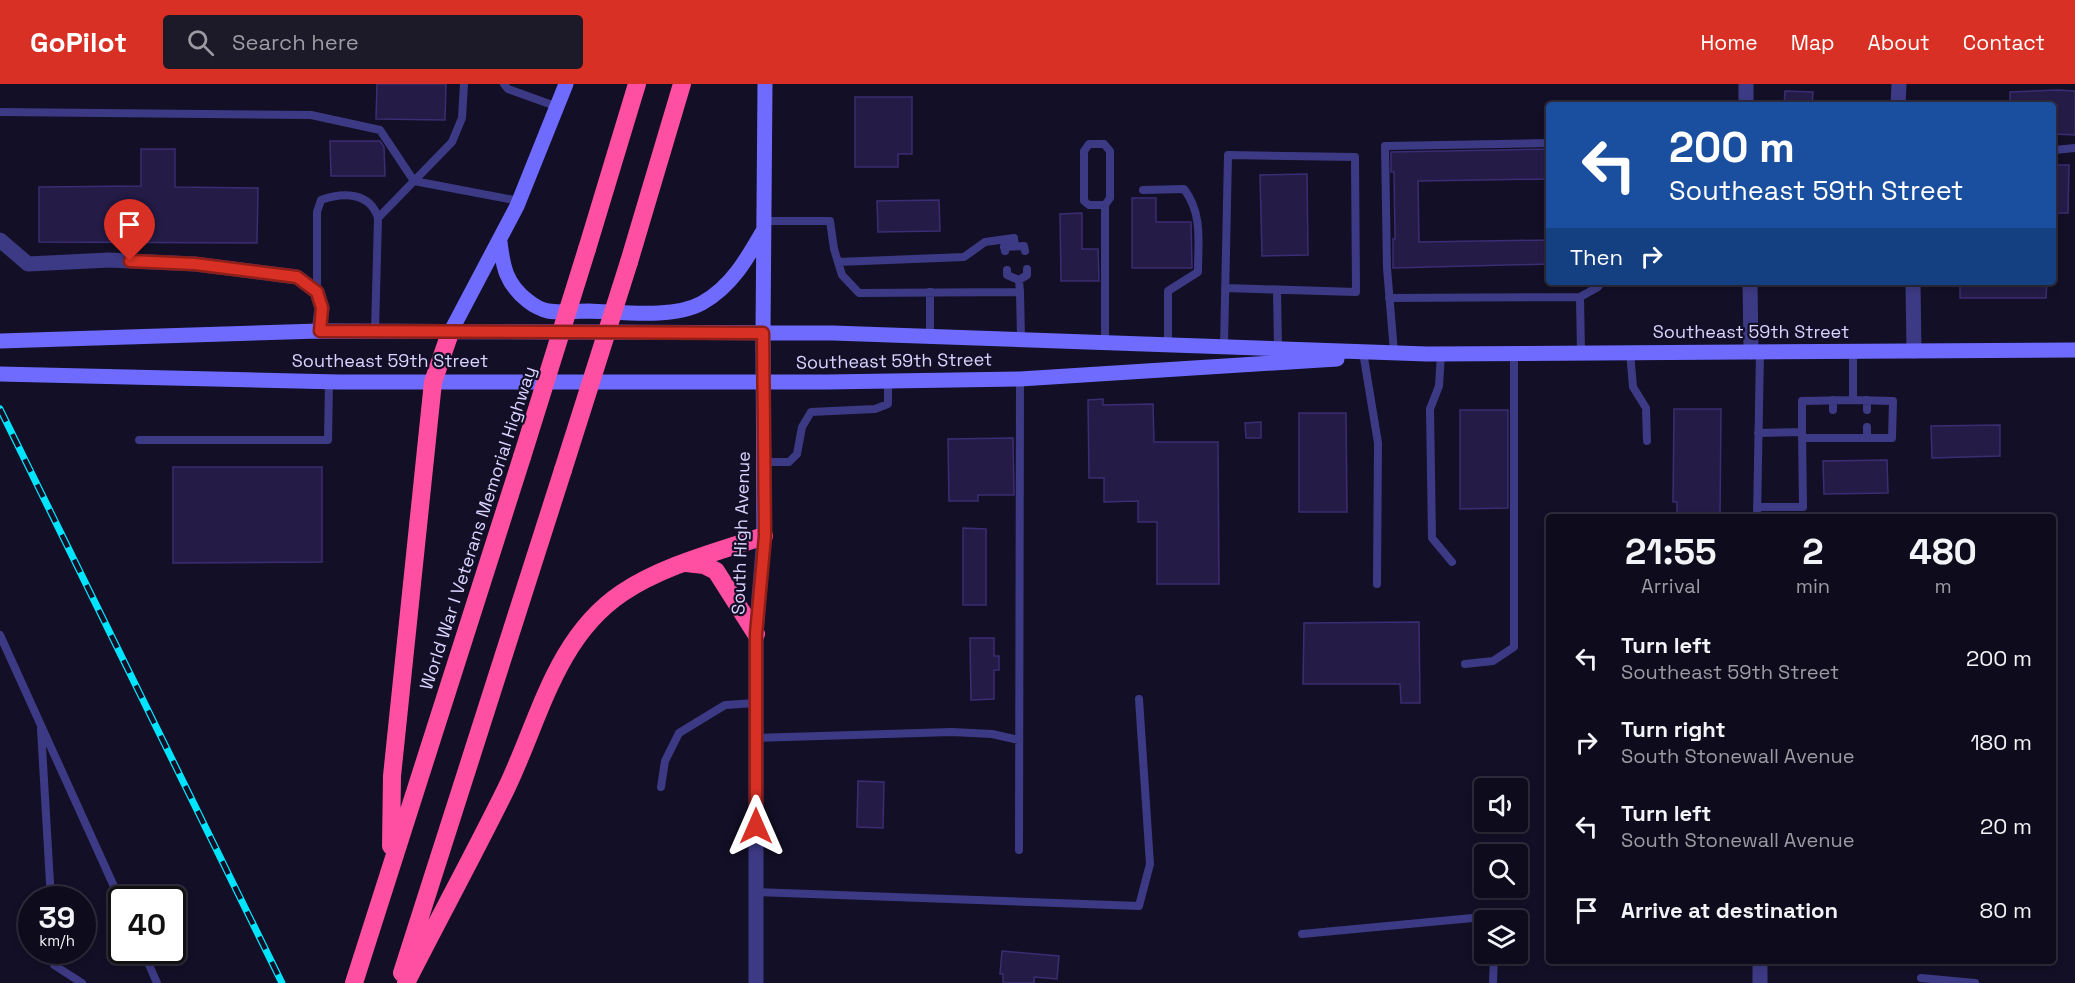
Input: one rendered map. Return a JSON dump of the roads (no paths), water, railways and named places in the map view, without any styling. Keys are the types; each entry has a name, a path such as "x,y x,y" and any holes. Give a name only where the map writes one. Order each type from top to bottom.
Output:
{"highway":[{"name":"World War I Veterans Memorial Highway","path":"354,983 522,457 637,84"},
{"path":"399,983 629,262 682,84"},
{"path":"390,866 392,776 433,381 450,333"},
{"path":"406,983 507,787 552,679 576,637 621,593 649,578 685,563 765,536"},
{"path":"685,563 704,565 716,570 756,634"}],"main road":[{"path":"450,333 500,242 566,84"},
{"name":"South High Avenue","path":"765,84 763,333 765,536"},
{"path":"500,242 503,268 514,287 529,303 547,311 650,312 678,310 700,304 715,294 744,265 764,226"},
{"name":"Southeast 59th Street","path":"0,341 320,331 833,333 1434,354"},
{"name":"Southeast 59th Street","path":"0,374 329,381 764,383 1020,379 1434,354 2075,350"}],"street":[{"path":"1746,84 1746,102"},
{"path":"1898,102 1899,84"},
{"path":"0,240 28,264 109,260 195,264 297,277 317,292 322,308 320,331"},
{"path":"1750,285 1755,352"},
{"path":"1913,285 1914,351"},
{"name":"South High Avenue","path":"756,983 756,634 765,536"},
{"path":"1760,964 1760,983"}],"lane":[{"path":"378,218 452,142 462,118 464,84"},
{"path":"504,84 508,89 558,107"},
{"path":"0,112 311,115 380,130 414,180 519,201"},
{"path":"1394,352 1389,298 1385,146 1546,143"},
{"path":"1105,205 1089,205 1084,201 1084,151 1089,144 1104,144 1110,152 1110,198 1105,205 1106,342"},
{"path":"2056,150 2075,148"},
{"path":"1224,347 1225,288 1228,155 1355,156 1356,292 1225,288"},
{"path":"1143,190 1184,189 1197,212 1198,272 1168,291 1168,345"},
{"path":"317,292 316,212 321,200 333,196 363,198 375,207 378,218 375,332"},
{"path":"764,226 830,221 834,249 842,275 859,293 878,289 1020,292"},
{"path":"838,262 927,263 942,258 964,257 985,242 1014,238 1014,246"},
{"path":"1005,251 1004,247 1014,246 1024,246 1025,251"},
{"path":"942,258 942,268"},
{"path":"1019,280 1027,275 1027,269"},
{"path":"1007,270 1007,275 1019,280"},
{"path":"1019,280 1021,339"},
{"path":"1389,298 1580,297 1599,285"},
{"path":"929,290 930,336"},
{"path":"1277,290 1278,349"},
{"path":"1580,297 1581,353"},
{"path":"1853,351 1853,400"},
{"path":"1630,352 1633,387 1646,408 1647,441"},
{"path":"1755,352 1758,433 1757,514"},
{"path":"1465,664 1493,661 1514,647 1514,353"},
{"path":"1434,354 1439,386 1431,409 1432,538 1452,562"},
{"path":"1364,357 1378,443 1377,584"},
{"path":"1019,850 1020,379"},
{"path":"139,440 328,440 329,381"},
{"path":"764,462 789,462 797,454 802,427 811,412 875,409 888,404 888,381"},
{"path":"1833,400 1833,410"},
{"path":"1867,410 1868,400"},
{"path":"1757,507 1803,507 1802,435 1802,401 1893,401 1892,438 1833,438 1802,435 1758,433"},
{"path":"1833,427 1833,438"},
{"path":"1867,427 1867,438"},
{"path":"0,635 114,886"},
{"path":"756,892 1139,906 1150,864 1139,699"},
{"path":"661,787 665,761 680,733 725,705 756,703"},
{"path":"40,725 50,886"},
{"path":"756,738 952,732 992,734 1019,740"},
{"path":"1302,934 1474,918"},
{"path":"54,964 82,983"},
{"path":"149,964 157,983"},
{"path":"1493,983 1494,964"},
{"path":"1921,978 1975,983"}],"railway":[{"path":"0,409 282,983"}]}
